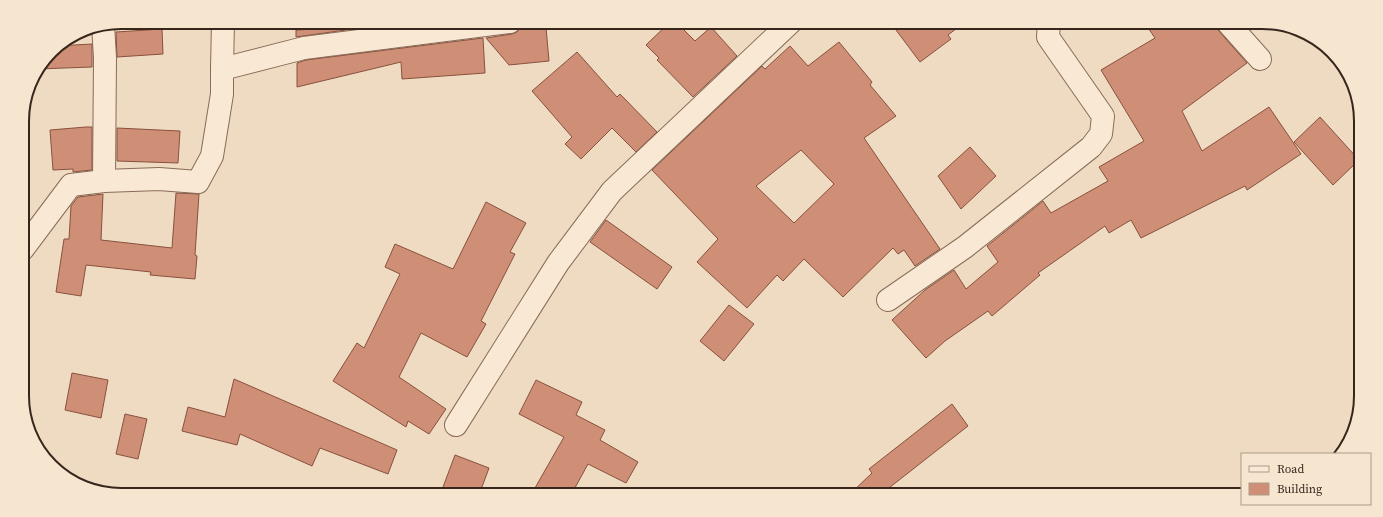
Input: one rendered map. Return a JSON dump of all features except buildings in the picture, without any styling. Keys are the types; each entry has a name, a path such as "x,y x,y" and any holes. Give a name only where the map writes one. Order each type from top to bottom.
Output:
{"street":[{"path":"29,241 71,185 104,181 158,178 198,182 212,156 222,94 223,29"},
{"path":"222,69 304,48 455,29"},
{"path":"456,425 558,263 612,191 784,29"},
{"path":"888,300 965,247 1091,147 1101,134 1103,116 1048,37 1049,29"},
{"path":"1233,29 1260,59"},
{"path":"104,31 104,181"}]}
